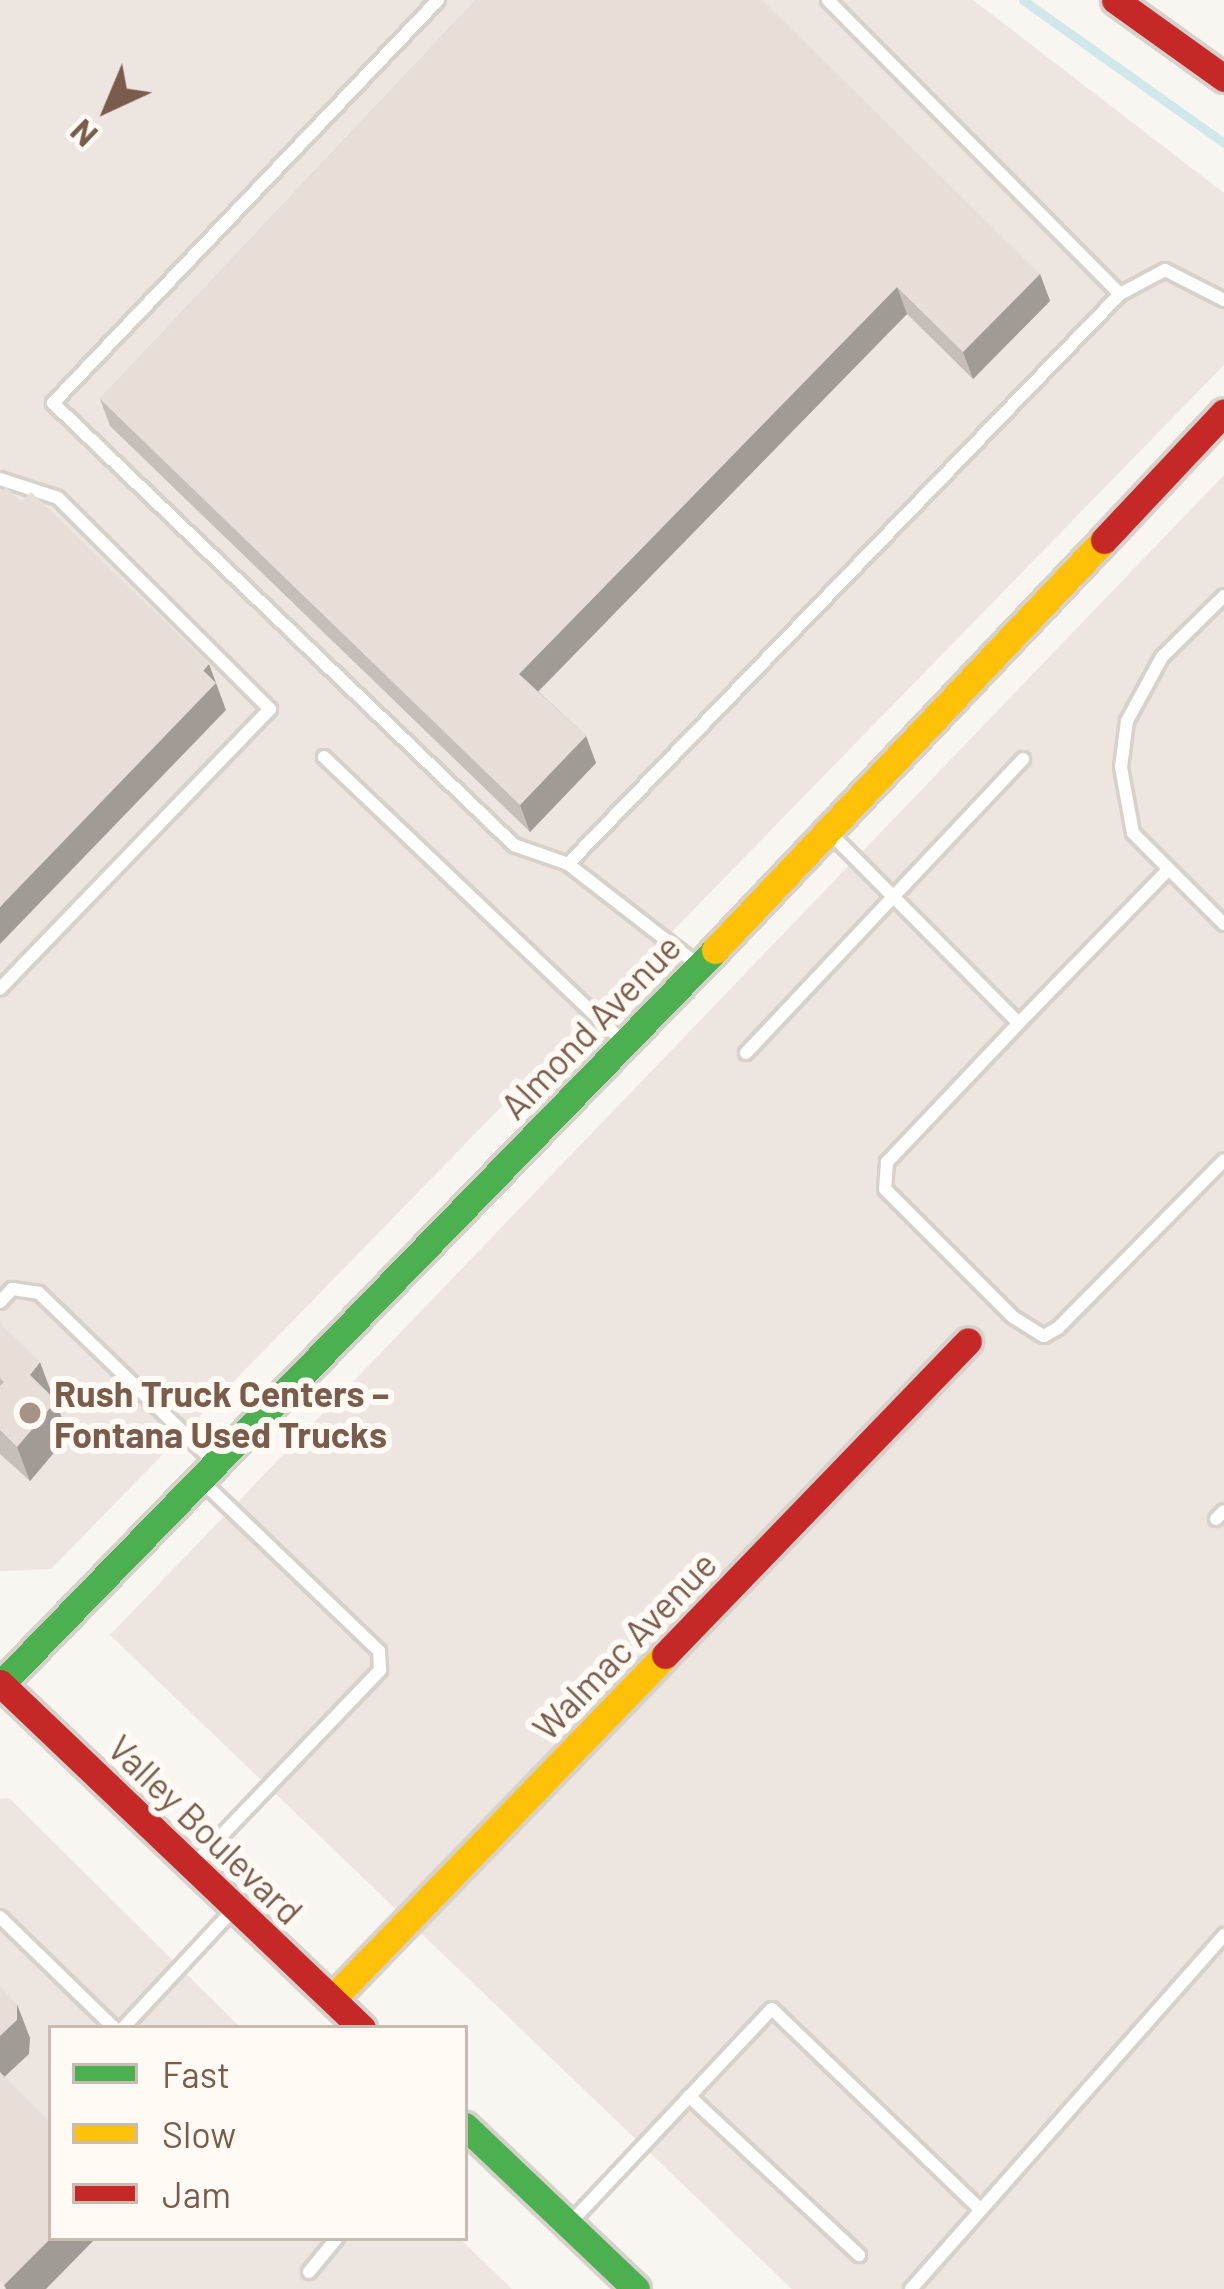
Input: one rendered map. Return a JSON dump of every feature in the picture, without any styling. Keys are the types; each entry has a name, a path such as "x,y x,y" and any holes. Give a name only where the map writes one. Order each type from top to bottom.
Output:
{"main road":[{"path":"1115,0 1224,78"},
{"name":"Almond Avenue","path":"0,1684 829,832 1224,412"},
{"name":"Walmac Avenue","path":"332,1999 968,1341"},
{"name":"Valley Boulevard","path":"0,1684 359,2025"},
{"path":"468,2129 631,2287"}],"lane":[{"path":"438,0 53,404 514,845 568,864 699,966"},
{"path":"828,0 1120,294"},
{"path":"568,864 1120,294 1166,270 1224,300"},
{"path":"0,479 58,498 270,709 0,988"},
{"path":"1224,596 1162,657 1127,721 1121,767 1133,833 1224,924"},
{"path":"324,758 624,1042"},
{"path":"746,1053 1023,759"},
{"path":"829,832 1019,1024"},
{"path":"1168,870 887,1162 885,1189 1013,1318 1044,1336 1058,1328 1224,1160"},
{"path":"0,1302 12,1289 39,1293 379,1651 380,1670 192,1866"},
{"path":"126,2025 236,1907"},
{"path":"0,1917 111,2025"},
{"path":"911,2289 1224,1935"},
{"path":"568,2224 772,2008 980,2210"},
{"path":"689,2096 859,2255"},
{"path":"309,2272 335,2241"}],"shaded area":[{"path":"0,0 973,0 1224,193 1224,365 51,1569 0,1571"},
{"path":"1224,475 1224,2289 792,2289 110,1635"},
{"path":"9,1798 238,2025 48,2025 48,2241 462,2241 512,2289 0,2289 0,1799"}],"building":[{"path":"476,0 762,0 1040,274 963,352 897,287 519,674 586,736 520,805 100,399"},
{"path":"6,487 21,502 31,492 209,664 203,670 216,683 0,907 0,493"},
{"path":"0,1323 40,1362 30,1375 56,1401 17,1447 0,1430 0,1386 4,1382 0,1378"},
{"path":"0,1986 17,2004 17,2020 0,2036"},
{"path":"0,2072 48,2120 48,2240 4,2285 0,2281"}],"waterway":[{"path":"1023,0 1224,143"}],"traffic: fast":[{"path":"0,1685 715,950"},
{"path":"468,2129 636,2289"}],"traffic: slow":[{"path":"715,950 1104,540"},
{"path":"332,1999 665,1655"}],"traffic: jam":[{"path":"1115,0 1224,78"},
{"path":"1104,540 1224,412"},
{"path":"665,1655 968,1341"},
{"path":"0,1683 359,2025"}],"place":[{"name":"Rush Truck Centers – Fontana Used Trucks","path":"30,1413"}]}
